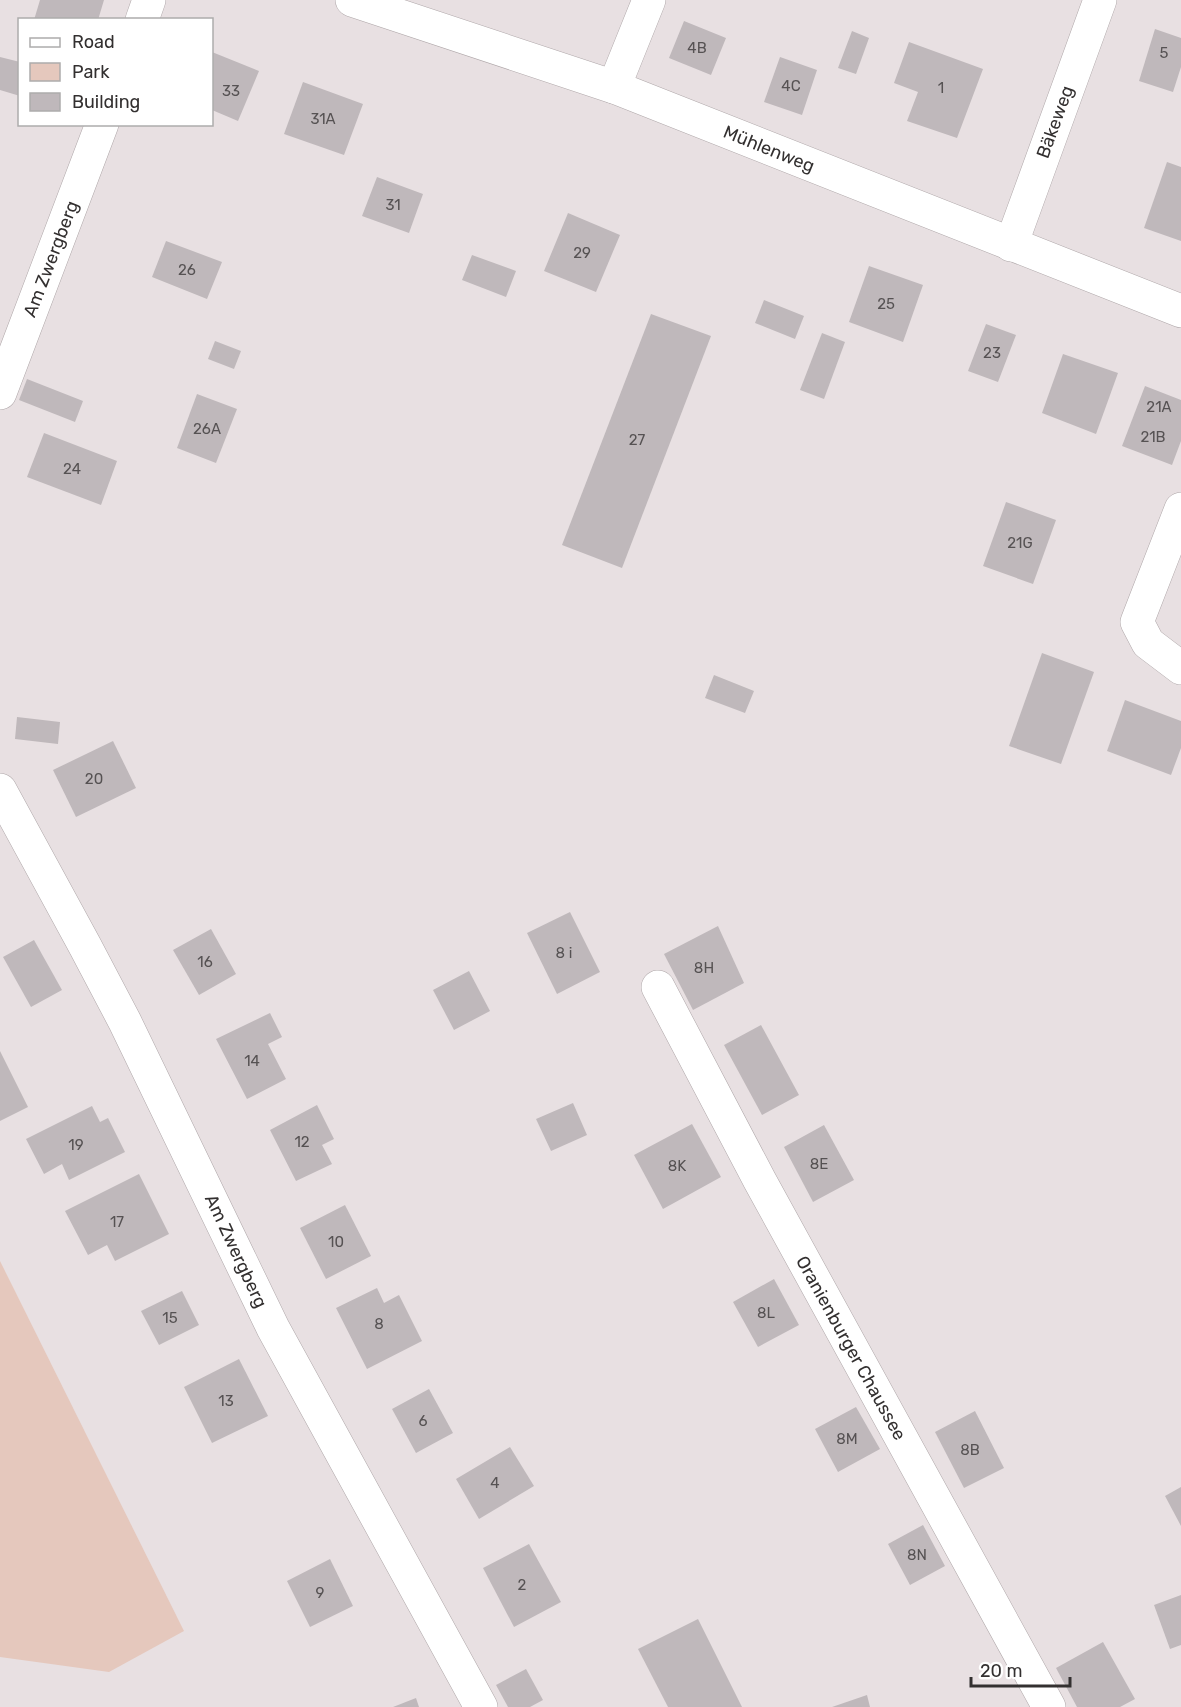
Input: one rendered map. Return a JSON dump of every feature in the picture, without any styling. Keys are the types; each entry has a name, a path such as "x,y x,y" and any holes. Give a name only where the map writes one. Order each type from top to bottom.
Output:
{"street":[{"path":"143,18 149,0"},
{"name":"Mühlenweg","path":"352,0 614,87 1181,311"},
{"path":"614,87 649,0"},
{"name":"Bäkeweg","path":"1011,245 1100,0"},
{"name":"Am Zwergberg","path":"0,393 101,126"},
{"path":"1181,509 1137,622 1148,643 1181,668"},
{"name":"Am Zwergberg","path":"0,790 125,1022 273,1328 481,1707"},
{"name":"Oranienburger Chaussee","path":"658,987 760,1182 1049,1707"}],"green space":[{"path":"0,1261 184,1631 109,1672 0,1657"}],"building":[{"path":"40,0 104,0 99,18 35,18"},
{"path":"684,21 726,38 711,75 669,58"},
{"path":"1155,29 1181,38 1181,67 1173,92 1139,81"},
{"path":"852,31 869,38 856,74 838,68"},
{"path":"909,42 983,69 957,138 907,121 918,92 894,83"},
{"path":"213,52 259,71 238,121 213,110"},
{"path":"0,57 18,62 18,95 0,90"},
{"path":"780,57 817,70 802,115 764,102"},
{"path":"303,82 363,104 344,155 284,134"},
{"path":"1167,162 1181,167 1181,241 1144,228"},
{"path":"377,177 423,194 409,233 362,216"},
{"path":"568,213 620,235 596,292 544,271"},
{"path":"166,241 222,262 207,299 152,277"},
{"path":"472,255 516,271 506,297 462,280"},
{"path":"869,266 923,285 903,342 849,322"},
{"path":"764,300 804,316 795,339 755,323"},
{"path":"651,314 711,336 622,568 562,545"},
{"path":"986,324 1016,335 998,382 968,371"},
{"path":"822,333 845,342 824,399 800,390"},
{"path":"215,341 241,351 234,369 208,359"},
{"path":"1063,354 1118,373 1096,434 1042,413"},
{"path":"27,379 83,401 75,422 19,400"},
{"path":"1145,386 1181,400 1181,441 1172,465 1122,446"},
{"path":"197,394 237,409 216,463 177,448"},
{"path":"44,433 117,461 101,505 27,477"},
{"path":"1006,502 1056,520 1033,584 983,566"},
{"path":"1042,653 1094,672 1061,764 1009,746"},
{"path":"714,675 754,691 745,713 705,698"},
{"path":"1125,700 1181,721 1181,748 1171,775 1107,751"},
{"path":"17,717 60,722 58,744 15,739"},
{"path":"113,741 136,788 76,817 53,770"},
{"path":"570,912 600,972 557,994 527,933"},
{"path":"718,926 744,983 693,1010 664,954"},
{"path":"211,929 236,974 199,995 173,950"},
{"path":"34,940 62,990 31,1007 3,957"},
{"path":"469,971 490,1011 454,1030 433,990"},
{"path":"270,1013 282,1037 268,1044 286,1079 247,1099 216,1039"},
{"path":"761,1025 799,1095 762,1115 724,1045"},
{"path":"0,1051 28,1107 0,1121"},
{"path":"573,1103 587,1135 551,1151 536,1119"},
{"path":"317,1105 334,1139 322,1145 332,1164 296,1181 270,1130"},
{"path":"92,1106 100,1122 108,1118 125,1152 69,1180 62,1164 44,1174 26,1139"},
{"path":"692,1124 721,1177 663,1209 634,1155"},
{"path":"824,1125 854,1180 813,1202 784,1147"},
{"path":"139,1174 169,1234 115,1261 107,1245 88,1255 65,1211"},
{"path":"345,1205 371,1256 326,1279 300,1228"},
{"path":"774,1279 799,1325 758,1347 733,1302"},
{"path":"377,1288 384,1303 399,1295 422,1341 367,1369 336,1308"},
{"path":"182,1291 199,1325 159,1345 141,1311"},
{"path":"239,1359 268,1416 212,1443 184,1387"},
{"path":"429,1389 453,1433 416,1453 392,1409"},
{"path":"856,1407 880,1449 838,1472 815,1429"},
{"path":"975,1411 1004,1468 964,1488 935,1432"},
{"path":"510,1447 534,1486 479,1519 456,1479"},
{"path":"1181,1487 1181,1526 1165,1496"},
{"path":"923,1525 945,1566 910,1585 888,1544"},
{"path":"529,1544 561,1602 514,1627 483,1568"},
{"path":"330,1559 353,1606 310,1627 287,1581"},
{"path":"1181,1595 1181,1645 1170,1649 1154,1605"},
{"path":"698,1619 742,1707 668,1707 638,1649"},
{"path":"1103,1642 1135,1699 1120,1707 1077,1707 1056,1668"},
{"path":"526,1669 543,1700 530,1707 508,1707 496,1685"},
{"path":"867,1695 870,1707 832,1707"},
{"path":"416,1698 419,1707 393,1707"}]}
